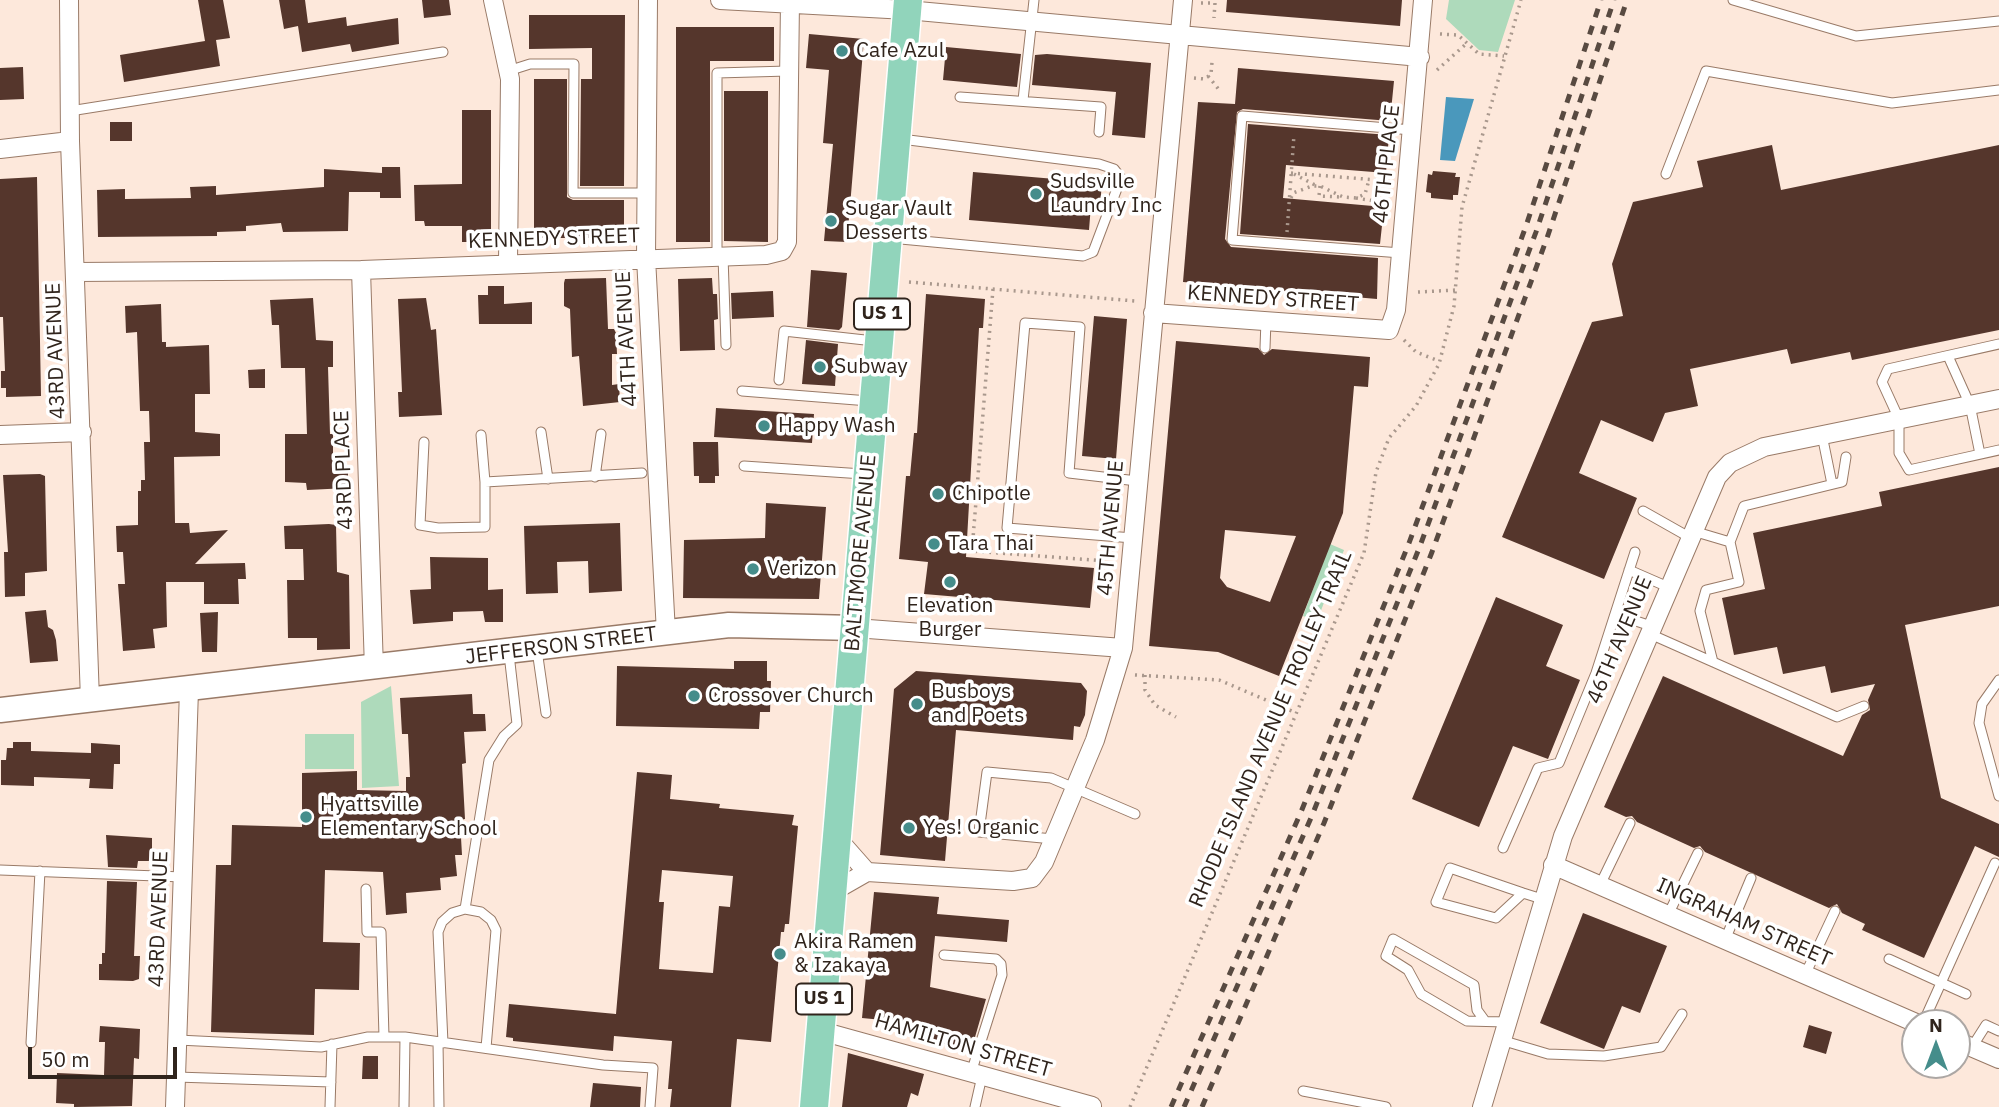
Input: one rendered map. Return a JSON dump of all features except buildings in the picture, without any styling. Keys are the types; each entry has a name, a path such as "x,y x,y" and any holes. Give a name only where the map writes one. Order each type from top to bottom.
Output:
{"main road":[{"name":"BALTIMORE AVENUE","path":"815,1107 908,5"}],"street":[{"name":"43RD AVENUE","path":"69,0 69,111 90,699"},
{"path":"493,0 510,79 508,262"},
{"name":"44TH AVENUE","path":"648,0 646,258 666,633"},
{"path":"720,0 908,5 1031,21 1420,57"},
{"name":"46TH PLACE","path":"1397,335 1396,310 1414,130 1423,0"},
{"name":"KENNEDY STREET","path":"76,272 360,270 508,262 766,255 782,251 787,242 790,1"},
{"name":"45TH AVENUE","path":"867,872 1013,881 1031,878 1044,862 1095,740 1123,648 1180,35 1192,1"},
{"path":"0,149 70,141"},
{"name":"43RD PLACE","path":"360,270 374,669"},
{"name":"KENNEDY STREET","path":"1153,313 1266,320 1397,335"},
{"name":"46TH AVENUE","path":"1484,1107 1506,1022 1553,865 1576,803 1649,630 1717,477 1730,463 1764,447 1999,399"},
{"path":"0,435 82,432"},
{"name":"JEFFERSON STREET","path":"0,710 374,669 729,625 855,628 1123,648"},
{"name":"43RD AVENUE","path":"175,1107 189,690"},
{"path":"832,892 867,872 837,838"},
{"name":"INGRAHAM STREET","path":"1553,865 1901,1017"},
{"name":"HAMILTON STREET","path":"821,1031 1092,1106"},
{"path":"1971,1047 1999,1059"}],"lane":[{"path":"1023,100 1034,0"},
{"path":"1733,0 1856,36 1999,21"},
{"path":"69,111 443,52"},
{"path":"508,71 530,64 574,64 573,193 646,193"},
{"path":"726,345 720,256 717,73 788,71"},
{"path":"1666,174 1706,71 1892,103 1999,90"},
{"path":"961,97 1101,107 1099,132"},
{"path":"1401,253 1232,240 1242,116 1414,130"},
{"path":"888,238 1083,256 1093,252 1121,178 1114,169 1099,164 896,138"},
{"path":"1265,348 1266,320"},
{"path":"1133,538 1007,527 1025,323 1080,327 1069,474 1137,481"},
{"path":"779,380 784,331 879,342"},
{"path":"1999,344 1888,369 1882,382 1899,419 1899,453 1909,470 1999,450"},
{"path":"1948,356 1970,405 1980,454"},
{"path":"742,391 874,401"},
{"path":"541,432 548,479"},
{"path":"595,477 601,434"},
{"path":"424,442 420,525 485,527 481,435"},
{"path":"1822,435 1832,484"},
{"path":"1713,662 1700,611 1706,590 1739,582 1730,542 1744,506 1842,482 1846,457"},
{"path":"744,466 868,474"},
{"path":"485,482 595,477 617,472 642,473"},
{"path":"1643,511 1690,534 1730,542"},
{"path":"1503,848 1538,768 1559,764 1597,673 1635,552"},
{"path":"1629,570 1668,587"},
{"path":"1615,614 1713,662 1837,717 1864,706"},
{"path":"537,648 546,713"},
{"path":"466,909 489,761 504,736 517,724 509,652"},
{"path":"1999,680 1982,704 1979,723 1999,796"},
{"path":"1053,839 979,832 987,772 1051,778 1135,814"},
{"path":"1600,885 1630,823"},
{"path":"1668,915 1698,853"},
{"path":"1930,1009 1995,863"},
{"path":"1523,893 1496,918 1436,902 1450,868 1542,899"},
{"path":"0,870 183,877"},
{"path":"31,1043 40,871"},
{"path":"1725,940 1751,878"},
{"path":"366,889 367,932 381,932 384,1037"},
{"path":"439,1107 441,1042 438,932 442,922 452,913 466,909 481,912 491,920 496,930 486,1048"},
{"path":"1805,975 1835,911"},
{"path":"1485,1021 1477,1010 1474,985 1393,939 1386,956 1408,970 1421,994 1467,1021 1506,1022"},
{"path":"944,955 996,959 1001,964 1002,975 977,1074 975,1107"},
{"path":"1889,958 1966,994"},
{"path":"1501,1040 1548,1054 1604,1056 1661,1048 1682,1014"},
{"path":"1971,1038 1986,1025 1999,1031"},
{"path":"178,1040 321,1047 384,1037 405,1037 603,1065 653,1068 650,1107"},
{"path":"404,1107 405,1037"},
{"path":"330,1107 332,1044"},
{"path":"176,1077 331,1082"},
{"path":"1303,1091 1386,1107"}],"path":[{"name":"RHODE ISLAND AVENUE TROLLEY TRAIL","path":"1130,1107 1364,553 1376,471 1389,438 1416,406 1439,361 1454,306 1462,206 1521,0"},
{"path":"1192,1 1217,2 1214,18"},
{"path":"1440,34 1458,35 1479,54 1504,56"},
{"path":"1437,69 1467,43"},
{"path":"1208,76 1212,62"},
{"path":"1194,78 1208,76"},
{"path":"1208,76 1220,91"},
{"path":"1286,244 1296,121"},
{"path":"1291,173 1389,181"},
{"path":"1291,173 1343,197"},
{"path":"1356,198 1365,194 1369,180"},
{"path":"1319,186 1319,196 1387,203"},
{"path":"1289,204 1293,193 1319,186"},
{"path":"909,282 1135,301"},
{"path":"1418,292 1455,290"},
{"path":"1397,335 1416,352 1439,361"},
{"path":"1135,675 1219,680 1295,712"},
{"path":"1146,676 1145,690 1155,705 1176,717"}],"green space":[{"path":"1449,0 1515,0 1498,52 1479,50 1446,19"},
{"path":"1330,544 1344,550 1317,621 1303,616"},
{"path":"391,686 399,786 362,788 361,702"},
{"path":"305,734 354,734 354,769 305,769"}],"water":[{"path":"1446,97 1474,99 1455,161 1440,160"}],"railway":[{"path":"1171,1107 1301,812 1409,543 1526,226 1601,0"},
{"path":"1184,1107 1311,818 1420,546 1536,232 1614,0"},
{"path":"1202,1107 1324,823 1432,552 1547,238 1627,0"}],"place":[{"name":"Cafe Azul","path":"842,51"},
{"name":"Sudsville Laundry Inc","path":"1036,194"},
{"name":"Sugar Vault Desserts","path":"831,221"},
{"name":"Subway","path":"820,367"},
{"name":"Happy Wash","path":"764,426"},
{"name":"Chipotle","path":"938,494"},
{"name":"Tara Thai","path":"934,544"},
{"name":"Verizon","path":"753,569"},
{"name":"Elevation Burger","path":"950,582"},
{"name":"Crossover Church","path":"694,696"},
{"name":"Busboys and Poets","path":"917,704"},
{"name":"Hyattsville Elementary School","path":"306,817"},
{"name":"Yes! Organic","path":"909,828"},
{"name":"Akira Ramen & Izakaya","path":"780,954"}]}
